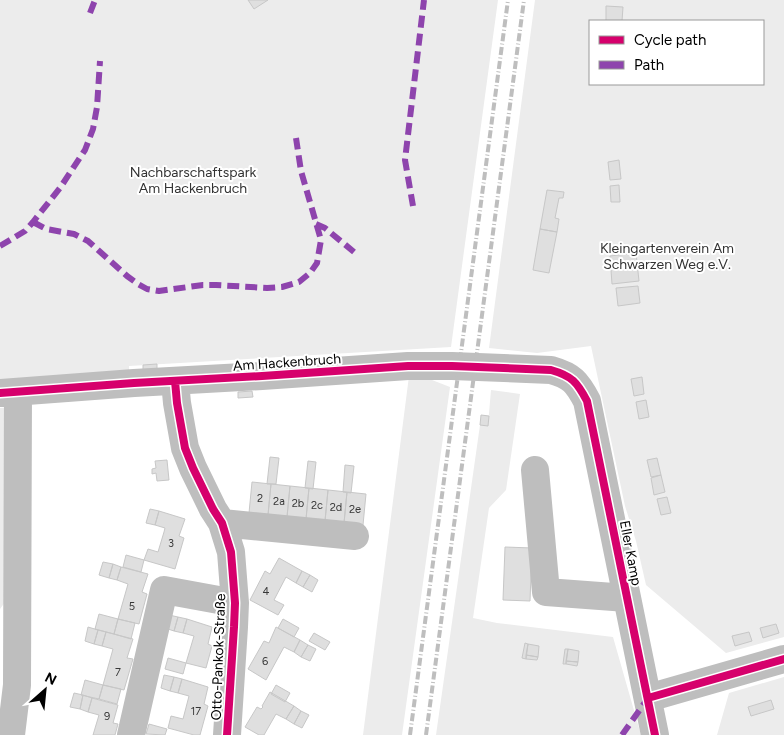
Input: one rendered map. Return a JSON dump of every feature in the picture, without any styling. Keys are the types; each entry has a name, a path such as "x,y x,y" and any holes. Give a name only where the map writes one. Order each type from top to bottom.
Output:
{"street":[{"name":"Am Hackenbruch","path":"11,735 17,685 8,626 9,392 408,366 551,370 566,374 574,381"},
{"name":"Otto-Pankok-Straße","path":"176,381 177,403 185,448 213,509 222,523 231,552 235,602 227,735"},
{"name":"Eller Kamp","path":"574,381 587,400 655,735"},
{"path":"536,470 546,592 627,598"},
{"path":"222,523 355,536"},
{"name":"Otto-Pankok-Straße","path":"131,735 164,590 235,602"},
{"path":"648,698 784,659"}],"green space":[{"name":"Nachbarschaftspark Am Hackenbruch","path":"0,0 498,0 451,347 129,366 129,372 0,381"},
{"name":"Kleingartenverein Am Schwarzen Weg e.V.","path":"535,0 784,0 784,637 726,653 646,585 636,541 625,506 591,346 537,353 489,348"},
{"path":"409,376 432,380 450,387 402,735 363,735"},
{"path":"491,390 520,394 506,490 489,508 473,618 497,623 613,637 641,735 436,735 480,425 488,425"},
{"path":"17,407 14,590 0,609 0,408"},
{"path":"784,677 784,735 717,735 729,693"}],"building":[{"path":"248,0 268,0 254,9"},
{"path":"606,6 623,7 622,20 606,20"},
{"path":"619,160 621,179 610,180 608,162"},
{"path":"619,185 620,202 611,202 610,186"},
{"path":"547,190 564,192 563,198 559,198 555,218 559,219 557,232 540,229"},
{"path":"540,229 557,232 549,273 533,270"},
{"path":"636,253 639,281 612,284 610,256"},
{"path":"638,286 640,303 618,306 616,288"},
{"path":"157,364 157,369 143,371 143,365"},
{"path":"642,377 644,394 634,396 631,379"},
{"path":"252,391 253,397 238,398 238,392"},
{"path":"646,400 649,417 639,419 636,402"},
{"path":"481,415 489,416 488,426 480,425"},
{"path":"270,457 279,458 276,484 267,484"},
{"path":"657,458 661,475 651,477 647,460"},
{"path":"167,460 169,480 157,481 156,473 152,474 152,469 156,468 155,461"},
{"path":"308,461 316,462 313,489 305,488"},
{"path":"345,465 354,466 351,493 343,492"},
{"path":"661,475 665,492 654,495 651,478"},
{"path":"252,482 271,484 268,515 249,513"},
{"path":"271,484 290,486 287,517 268,515"},
{"path":"290,486 309,488 306,519 287,517"},
{"path":"309,488 328,490 325,521 306,519"},
{"path":"328,490 347,492 344,523 325,521"},
{"path":"347,492 366,494 363,525 344,523"},
{"path":"667,497 671,513 661,515 657,499"},
{"path":"150,509 159,511 155,525 146,523"},
{"path":"159,511 185,519 179,536 184,538 175,569 144,560 148,549 158,552 165,528 155,525"},
{"path":"505,547 532,548 530,601 503,600"},
{"path":"126,555 144,560 141,572 123,567"},
{"path":"279,558 302,571 296,583 286,577 274,600 284,605 278,615 250,600 265,571 270,574"},
{"path":"103,562 113,564 109,578 99,575"},
{"path":"113,564 121,567 117,580 109,578"},
{"path":"121,567 148,574 142,592 147,594 139,624 118,619 128,584 117,580"},
{"path":"302,571 310,575 303,587 296,583"},
{"path":"310,575 318,580 312,592 303,587"},
{"path":"99,614 118,619 114,634 95,629"},
{"path":"169,615 178,617 174,631 165,628"},
{"path":"178,617 187,619 183,633 174,631"},
{"path":"118,619 135,623 131,639 114,634"},
{"path":"187,619 212,627 208,644 212,646 206,668 186,663 194,636 183,633"},
{"path":"283,619 299,628 294,637 278,628"},
{"path":"776,624 779,633 763,638 760,628"},
{"path":"88,627 98,630 94,644 85,641"},
{"path":"276,627 300,640 294,652 284,647 266,680 248,669 264,641 269,643"},
{"path":"98,630 106,632 102,646 94,644"},
{"path":"106,632 133,639 127,658 133,659 124,690 103,685 113,649 102,646"},
{"path":"749,632 752,641 735,646 732,636"},
{"path":"314,633 330,642 325,650 309,641"},
{"path":"300,640 308,645 301,657 294,652"},
{"path":"525,643 528,644 526,659 522,658"},
{"path":"528,644 539,646 538,657 526,655"},
{"path":"308,645 316,649 310,661 301,657"},
{"path":"565,649 568,649 566,664 563,664"},
{"path":"568,649 579,651 578,662 566,661"},
{"path":"526,655 538,657 537,660 526,659"},
{"path":"168,658 186,663 183,674 165,669"},
{"path":"566,661 578,662 577,666 566,664"},
{"path":"164,675 174,677 170,691 161,688"},
{"path":"174,677 182,679 178,693 170,691"},
{"path":"182,679 208,687 204,704 208,706 200,735 168,728 171,716 183,719 189,696 178,693"},
{"path":"85,680 103,685 99,699 81,695"},
{"path":"103,685 121,689 117,704 99,699"},
{"path":"276,685 290,693 285,702 271,694"},
{"path":"270,692 294,706 286,719 276,714 264,735 259,735 245,727 257,707 261,709 263,707"},
{"path":"74,693 83,695 80,709 70,707"},
{"path":"83,695 92,698 88,712 80,709"},
{"path":"92,698 118,705 113,723 118,724 115,735 93,735 99,715 88,712"},
{"path":"771,700 774,709 751,716 748,707"},
{"path":"294,706 301,711 294,724 286,719"},
{"path":"301,711 309,715 302,728 294,724"},
{"path":"149,724 167,729 165,735 146,734"}],"railway":[{"path":"410,735 508,0"},
{"path":"426,735 524,0"}],"marked path":[{"path":"90,13 95,0"},
{"path":"413,206 405,160 424,0"},
{"path":"0,246 25,231 33,222 60,188 85,150 93,129 97,107 100,61"},
{"path":"33,222 46,229 74,234 88,241 127,276 147,289 159,291 203,285 267,288 282,287 299,282 310,273 317,263 321,240 301,171 296,138"},
{"path":"316,224 325,228 354,252"},
{"path":"622,735 648,698"}],"cycle path":[{"path":"0,393 408,366 551,370 569,377 577,384 587,401 655,735"},
{"path":"175,381 185,448 213,509 222,523 231,552 235,603 227,735"},
{"path":"648,698 784,659"}]}
